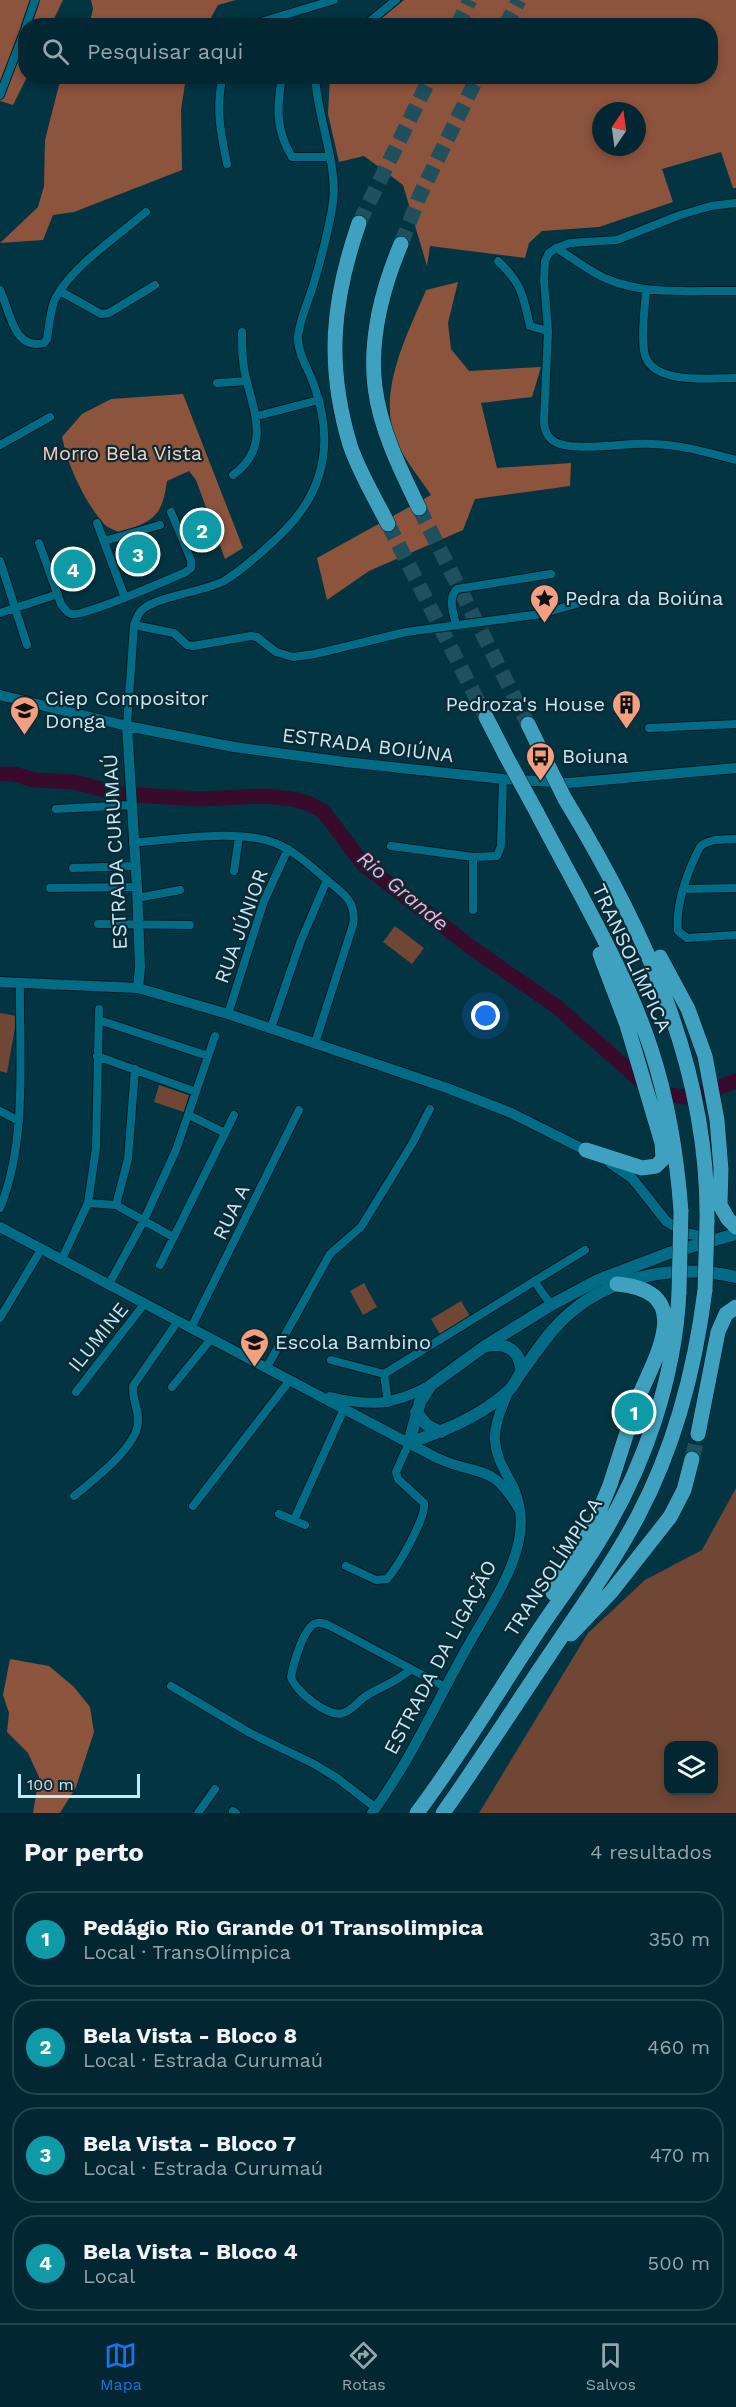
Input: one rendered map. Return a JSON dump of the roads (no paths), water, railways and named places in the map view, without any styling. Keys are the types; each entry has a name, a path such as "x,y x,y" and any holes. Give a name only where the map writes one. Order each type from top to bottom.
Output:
{"highway":[{"path":"359,223 339,296 334,332 336,377 351,446 388,524"},
{"path":"401,244 384,287 378,314 374,350 375,388 392,446 419,508"},
{"name":"TRANSOLÍMPICA","path":"417,1813 441,1781 600,1540 631,1478 651,1427 668,1372 679,1292 681,1211 676,1161 659,1078 638,1013 600,931 486,717"},
{"name":"TRANSOLÍMPICA","path":"443,1813 606,1570 638,1515 654,1482 690,1381 705,1290 707,1222 705,1156 692,1079 678,1030 655,968 629,913 565,799 528,724"},
{"path":"584,830 598,847 698,1031 710,1078 717,1120 721,1169 720,1205 723,1213 736,1227"},
{"path":"582,901 586,924 607,970 651,1102 663,1143 663,1158 656,1166 642,1168 586,1150"},
{"path":"617,1284 643,1289 656,1298 664,1314 665,1334 639,1396"},
{"path":"698,1434 718,1332 726,1314 736,1307"},
{"path":"543,1624 543,1614 555,1589 596,1519 610,1485 630,1423"},
{"path":"552,1651 594,1612 670,1517 684,1490 692,1459"}],"main road":[{"path":"409,1443 416,1412 431,1385 485,1346 551,1305 598,1280 624,1269 736,1234"},
{"path":"409,1443 472,1416 508,1392 565,1317 596,1294 617,1284 656,1274 710,1273 736,1277"},
{"path":"485,1346 500,1344 511,1348 519,1357 521,1372"},
{"path":"416,1412 427,1425 441,1431"}],"street":[{"path":"29,18 35,0"},
{"path":"276,18 334,0"},
{"path":"374,18 396,0"},
{"path":"290,14 290,18"},
{"path":"0,95 18,47"},
{"path":"221,84 218,118 227,164"},
{"path":"281,84 277,115 285,145 292,157 329,157"},
{"path":"316,84 318,109 334,178 333,200 318,268 298,337 301,355 319,400 325,435 323,462 314,490 286,529 226,580 150,605 139,614 134,625 174,633 187,645 193,646 251,636 257,637 276,652 293,657 315,654 406,632 541,614 593,598"},
{"path":"736,203 711,206 680,215 617,240 582,242 556,248 549,253 545,261 544,280 548,331 543,420 544,431 550,439 568,446 654,444 695,449 736,460"},
{"path":"0,290 12,323 22,340 29,344 44,343 47,339 53,304 60,291 85,263 146,213"},
{"path":"556,248 604,278 623,286 646,290 736,291"},
{"path":"498,261 514,276 521,288 530,326 548,331"},
{"path":"60,291 101,314 109,313 155,285"},
{"path":"646,290 644,351 646,361 653,368 662,374 683,377 736,378"},
{"path":"233,475 246,466 253,456 257,416 242,357 242,332"},
{"path":"217,384 247,381"},
{"path":"257,416 319,400"},
{"path":"0,445 50,417"},
{"path":"39,543 58,594 67,611 76,614 125,598 191,568 171,512"},
{"path":"97,523 125,598"},
{"path":"104,541 160,525"},
{"path":"0,561 27,645"},
{"path":"456,626 452,593 457,590 551,574"},
{"path":"0,613 58,594"},
{"name":"ESTRADA CURUMAÚ","path":"134,625 127,726 137,892 140,967 138,988"},
{"name":"ESTRADA BOIÚNA","path":"0,695 127,726 234,747 503,779 569,783 736,768"},
{"path":"649,728 736,724"},
{"path":"391,846 473,857 494,857 500,853 503,779"},
{"path":"56,809 130,803"},
{"path":"133,843 220,836 262,839 288,849 351,902 355,916 315,1042"},
{"path":"234,871 239,837"},
{"path":"736,839 712,840 700,847 678,912 678,931 687,938 736,935"},
{"name":"RUA JÚNIOR","path":"228,1014 264,901 288,849"},
{"path":"473,857 473,910"},
{"path":"73,868 135,866"},
{"path":"271,1029 300,943 327,880"},
{"path":"50,888 137,892 180,890"},
{"path":"685,889 736,888"},
{"path":"98,924 190,925"},
{"path":"0,982 138,988 315,1042 447,1088 499,1108 619,1168 632,1178 655,1208 675,1227 685,1233 716,1239"},
{"path":"0,1208 10,1172 19,1121 21,982"},
{"path":"62,1258 88,1203 96,1148 99,1009"},
{"path":"99,1020 208,1056"},
{"path":"109,1284 144,1220 176,1150 215,1036"},
{"path":"97,1056 196,1092"},
{"path":"116,1205 126,1174 135,1069"},
{"path":"267,1367 330,1254 361,1227 412,1144 430,1109"},
{"name":"RUA A","path":"191,1328 299,1110"},
{"path":"0,1111 19,1121"},
{"path":"189,1115 225,1132"},
{"path":"160,1265 234,1115"},
{"path":"88,1203 116,1205 173,1237"},
{"path":"0,1227 444,1461 491,1475 506,1488 520,1511"},
{"path":"0,1318 42,1248"},
{"path":"331,1360 384,1374 585,1250"},
{"path":"534,1281 551,1305"},
{"name":"ILUMINE","path":"76,1392 145,1303"},
{"path":"74,1496 104,1471 134,1437 138,1414 132,1396 133,1386 178,1321"},
{"path":"172,1387 211,1339"},
{"path":"384,1374 388,1403"},
{"path":"193,1506 290,1380"},
{"path":"364,1419 388,1403 431,1385"},
{"name":"ESTRADA DA LIGAÇÃO","path":"374,1810 396,1778 501,1586 519,1541 520,1511 514,1489 500,1465 495,1440 498,1418 508,1392"},
{"path":"316,1394 363,1403 388,1403"},
{"path":"294,1520 344,1409"},
{"path":"346,1566 376,1580 387,1579 420,1521 425,1507 424,1503 398,1479 396,1472 409,1443"},
{"path":"279,1514 305,1525"},
{"path":"411,1669 392,1684 365,1697 348,1711 339,1714 328,1711 300,1692 291,1677 296,1657 309,1629 317,1623 332,1627 445,1687"},
{"path":"171,1686 250,1732 337,1778 374,1810"},
{"path":"198,1813 214,1789"}],"waterway":[{"name":"Rio Grande","path":"0,774 14,774 34,780 74,782 121,794 200,799 263,796 293,799 310,804 324,812 363,864 476,951 556,1006 641,1081 667,1094 683,1097 697,1095 736,1081"}],"tunnel":[{"path":"461,18 470,0"},
{"path":"509,18 519,0"},
{"path":"359,223 427,84"},
{"path":"401,244 420,195 474,84"},
{"path":"419,508 528,724"},
{"path":"388,524 486,717"},
{"path":"630,1423 639,1396"},
{"path":"692,1459 698,1434"}],"place":[{"name":"Bela Vista - Bloco 8","path":"202,530"},
{"name":"Bela Vista - Bloco 7","path":"138,554"},
{"name":"Bela Vista - Bloco 4","path":"73,569"},
{"name":"Pedra da Boiúna","path":"544,624"},
{"name":"Pedroza's House","path":"626,730"},
{"name":"Ciep Compositor Donga","path":"24,736"},
{"name":"Boiuna","path":"541,782"},
{"name":"Escola Bambino","path":"254,1368"},
{"name":"Pedágio Rio Grande 01 Transolimpica","path":"634,1412"}],"park label":[{"name":"Morro Bela Vista","path":"122,453"}]}
